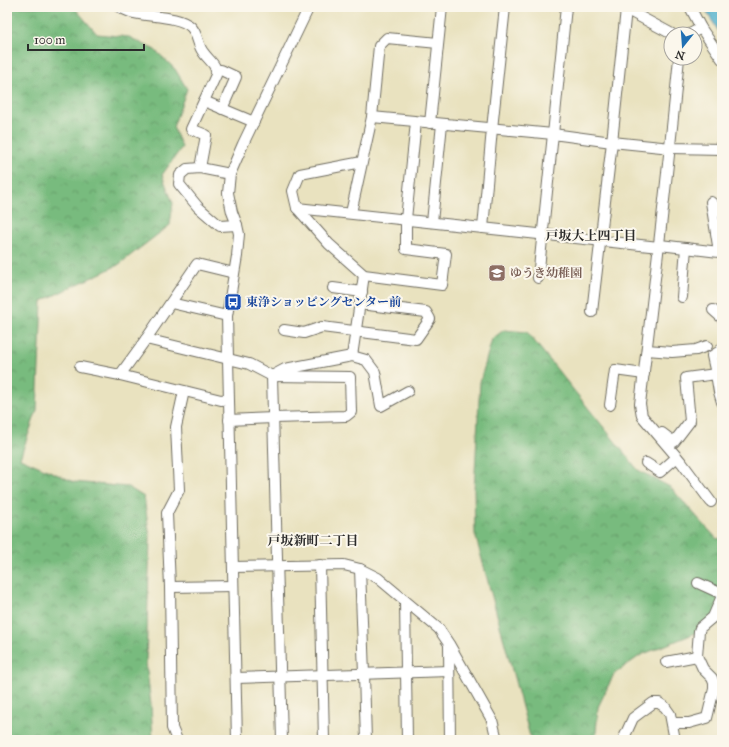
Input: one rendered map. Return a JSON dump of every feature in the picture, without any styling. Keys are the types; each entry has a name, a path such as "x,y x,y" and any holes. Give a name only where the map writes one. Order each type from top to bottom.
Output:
{"street":[{"path":"120,7 133,13 180,21 190,26 196,34 198,44 202,52 217,70 216,76 191,129 206,135 200,168"},
{"path":"237,740 227,316 237,256 239,234 228,193 230,174 309,7"},
{"path":"430,123 442,7"},
{"path":"483,228 505,7"},
{"path":"538,278 566,7"},
{"path":"690,7 700,26"},
{"path":"592,312 612,142 624,8 663,29"},
{"path":"703,31 722,59"},
{"path":"351,213 372,117 379,46 387,38 438,43"},
{"path":"678,66 671,148 640,404 642,416 677,457 711,502"},
{"path":"217,70 221,70 236,77 222,109"},
{"path":"204,101 254,122"},
{"path":"372,117 553,134 671,148 722,149"},
{"path":"362,162 300,174 294,191 297,208 329,244 364,275 442,285 446,254 406,249 406,219 416,122"},
{"path":"432,222 442,124"},
{"path":"230,174 200,168 187,170 180,175 179,184 198,207 220,226 237,225"},
{"path":"297,208 719,252 711,202 722,213"},
{"path":"682,296 686,248"},
{"path":"120,374 146,339 197,264 234,273"},
{"path":"352,356 364,275"},
{"path":"333,288 362,292"},
{"path":"171,303 227,316"},
{"path":"284,330 304,333 322,327 416,339 430,319 426,312 360,304"},
{"path":"712,310 722,318"},
{"path":"146,339 250,364 272,376 350,377 351,412 346,416 229,420"},
{"path":"646,350 672,352 696,350 706,346"},
{"path":"722,348 712,356 722,402"},
{"path":"272,376 284,368 352,356 366,360 375,372 381,406 408,391"},
{"path":"80,368 120,374 220,400 228,400"},
{"path":"610,404 615,370 644,374"},
{"path":"642,416 674,442 690,421 686,378 716,374"},
{"path":"272,376 282,740"},
{"path":"176,740 172,728 170,587 167,513 179,490 176,427 184,391"},
{"path":"646,463 660,472 677,457"},
{"path":"320,565 324,740"},
{"path":"233,567 344,565 360,569 378,578 438,629 449,644 492,720 497,740"},
{"path":"360,569 366,740"},
{"path":"672,722 689,723 707,718 718,690 712,678 703,669 697,656 700,628 713,617 722,595 698,583"},
{"path":"170,587 233,586"},
{"path":"405,601 408,740"},
{"path":"449,644 450,740"},
{"path":"666,662 697,656"},
{"path":"236,678 449,671"},
{"path":"623,740 633,718 654,703 659,703 670,714 675,740"}],"green space":[{"path":"7,7 74,7 97,34 129,37 155,50 175,69 187,89 173,127 182,147 162,175 173,203 170,225 118,265 42,301 37,410 20,458 74,482 128,487 144,497 150,538 146,662 153,740 7,740"},
{"path":"504,330 527,332 638,470 670,487 717,539 722,538 722,620 718,624 641,655 614,674 598,707 596,733 598,740 531,740 475,534 474,490 480,382 492,339"}],"water":[{"path":"704,7 722,7 722,37"}],"place":[{"name":"ゆうき幼稚園","path":"497,273"},
{"name":"東浄ショッピングセンター前","path":"233,302"}],"district":[{"name":"戸坂大上四丁目","path":"591,236"},
{"name":"戸坂新町二丁目","path":"313,541"}]}
